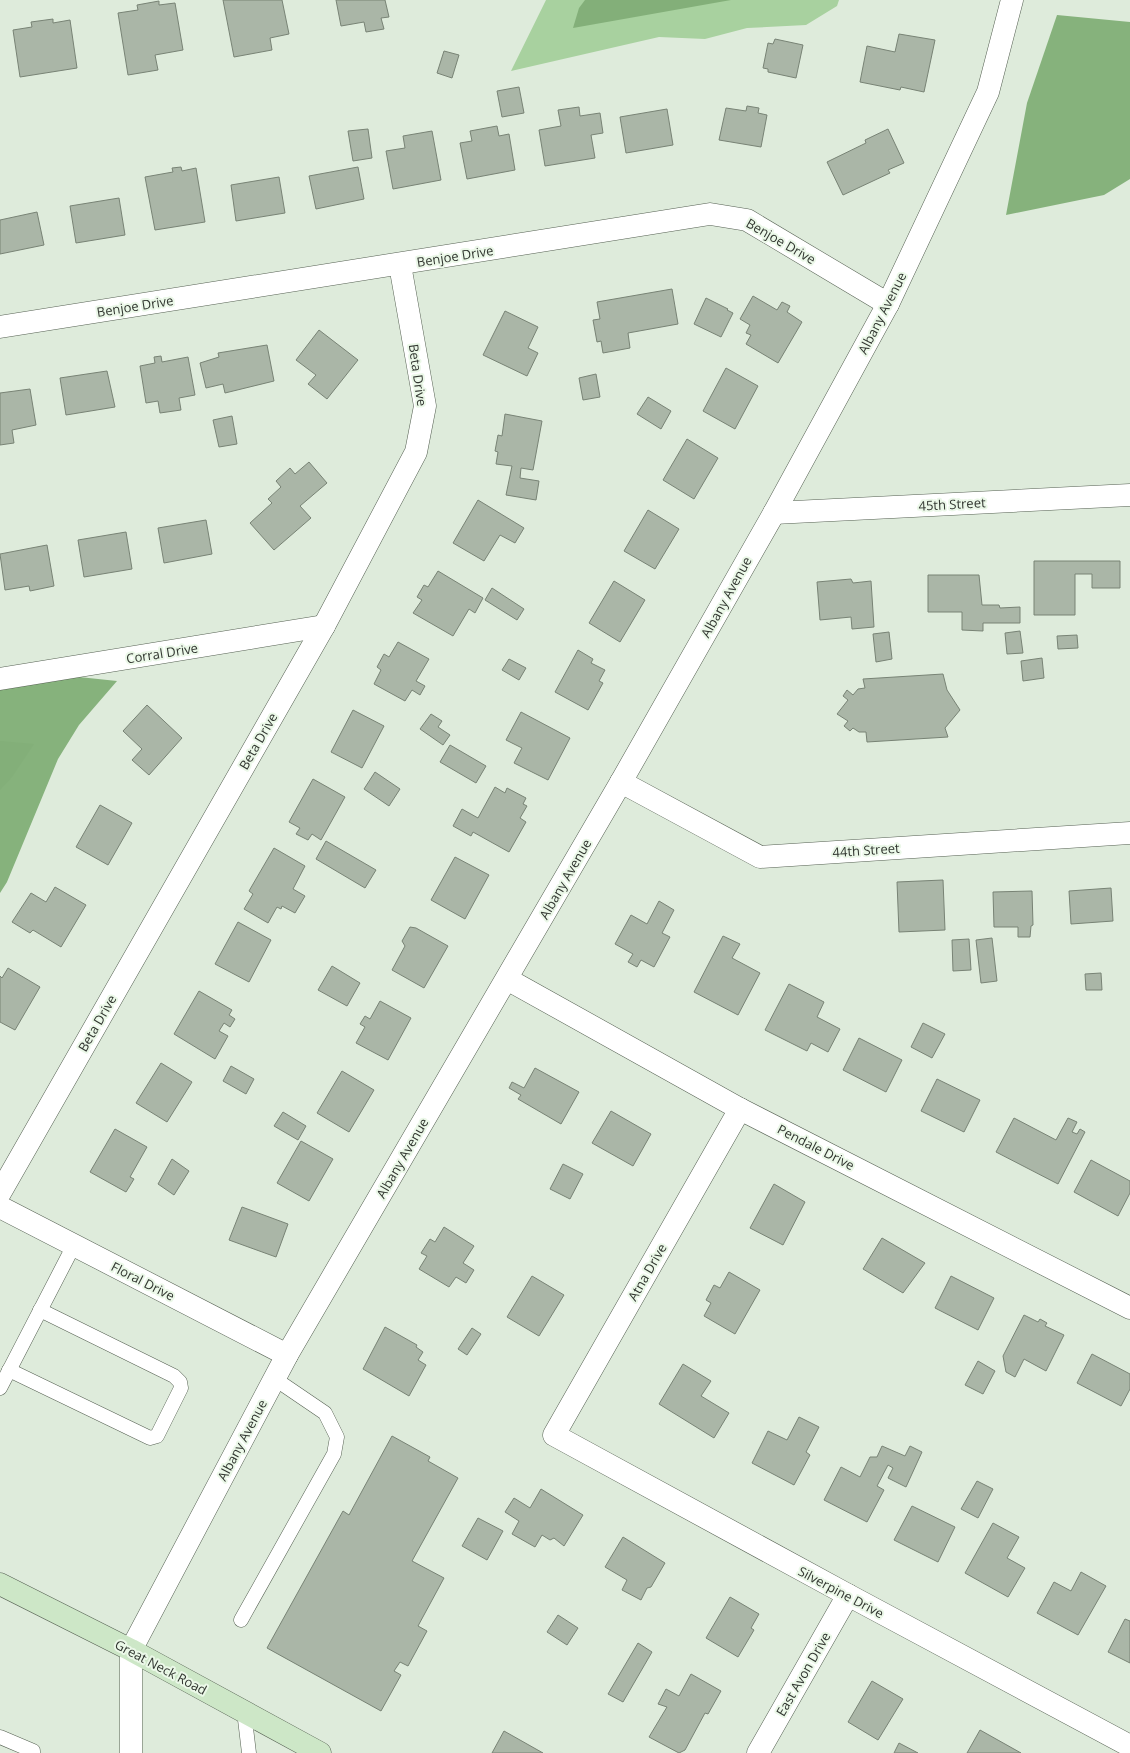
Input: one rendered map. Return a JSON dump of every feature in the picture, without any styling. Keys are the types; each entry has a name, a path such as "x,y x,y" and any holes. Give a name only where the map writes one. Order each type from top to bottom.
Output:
{"main road":[{"name":"Great Neck Road","path":"0,1584 130,1650 320,1753"}],"street":[{"name":"Albany Avenue","path":"131,1753 130,1650 287,1355 621,782 774,513 888,304 988,92 1012,0"},
{"name":"Benjoe Drive","path":"0,327 400,265 710,214 747,220 888,304"},
{"name":"Beta Drive","path":"0,1192 324,626 416,452 424,406 400,265"},
{"name":"45th Street","path":"774,513 1130,494"},
{"name":"Corral Drive","path":"0,679 324,626"},
{"name":"44th Street","path":"621,782 760,857 1130,833"},
{"name":"Pendale Drive","path":"507,978 740,1109 1130,1308"},
{"name":"Atna Drive","path":"554,1435 740,1109"},
{"name":"Floral Drive","path":"0,1207 287,1355"},
{"name":"Silverpine Drive","path":"554,1435 1130,1746"},
{"name":"East Avon Drive","path":"758,1753 848,1595"}],"lane":[{"path":"0,1388 74,1245"},
{"path":"9,1370 150,1438 157,1436 161,1429 182,1388 180,1382 174,1376 40,1310"},
{"path":"241,1620 334,1454 338,1437 325,1413 274,1379"},
{"path":"244,1711 248,1753"},
{"path":"0,1737 33,1751 33,1753"}],"shaded area":[{"path":"546,0 839,0 837,6 806,25 747,28 705,39 659,37 511,71"},
{"path":"585,0 731,0 573,28 579,8"},
{"path":"1057,15 1130,22 1130,179 1104,195 1006,215 1027,103"},
{"path":"79,677 117,681 79,725 58,759 7,882 0,893 0,690"},
{"path":"0,741 34,744 12,777 0,790"}],"building":[{"path":"223,0 282,0 289,34 270,38 272,50 234,57"},
{"path":"336,0 385,0 389,17 381,18 384,29 366,32 364,22 341,26"},
{"path":"159,1 159,5 175,3 183,50 155,55 158,70 128,75 118,13 138,10 137,5"},
{"path":"53,19 53,23 70,20 77,68 20,77 13,30 32,27 31,22"},
{"path":"899,34 935,40 924,92 901,87 900,90 860,82 867,46 895,52"},
{"path":"775,39 803,45 796,78 768,72 768,69 763,68 768,43 773,44"},
{"path":"444,51 459,55 452,78 437,73"},
{"path":"519,87 524,113 502,117 497,91"},
{"path":"747,106 759,108 758,113 767,115 761,147 719,140 726,108 746,111"},
{"path":"579,107 580,116 600,113 603,133 591,135 595,158 545,166 539,130 561,126 558,110"},
{"path":"667,109 673,145 626,153 620,117"},
{"path":"497,126 499,136 509,134 515,170 467,179 460,143 472,141 470,131"},
{"path":"368,129 372,158 353,161 348,131"},
{"path":"888,129 904,163 888,170 890,173 843,195 827,162 866,143 865,140"},
{"path":"432,131 441,180 393,189 386,151 405,148 403,136"},
{"path":"181,167 182,171 196,168 205,222 155,230 145,177 173,172 172,168"},
{"path":"358,167 364,199 316,209 309,176"},
{"path":"279,177 285,213 236,221 231,185"},
{"path":"119,198 125,235 76,243 70,206"},
{"path":"37,212 44,245 0,254 0,220"},
{"path":"672,289 678,324 628,333 630,348 603,353 601,341 597,342 593,320 600,319 597,302"},
{"path":"753,296 777,310 782,302 790,306 787,312 802,322 778,363 746,344 751,335 746,333 750,325 740,319"},
{"path":"706,298 733,313 721,337 694,324"},
{"path":"505,311 538,327 528,348 538,353 527,376 483,355"},
{"path":"319,330 358,360 327,399 308,384 316,375 296,360"},
{"path":"267,345 274,381 225,393 223,384 206,388 200,363 219,357 218,353"},
{"path":"161,356 162,362 188,357 195,395 179,398 181,410 160,413 158,401 146,403 140,366 155,363 154,357"},
{"path":"726,368 758,386 735,429 703,411"},
{"path":"107,371 115,407 66,415 60,378"},
{"path":"596,374 600,397 583,400 579,378"},
{"path":"30,389 36,425 12,430 14,443 0,445 0,393"},
{"path":"648,397 671,411 661,429 637,414"},
{"path":"505,414 542,421 533,470 521,468 520,478 539,481 536,500 506,495 512,466 496,464 498,452 495,451 498,435 502,436"},
{"path":"232,416 237,444 219,447 213,420"},
{"path":"687,439 718,458 694,499 663,480"},
{"path":"309,462 327,483 300,506 311,518 274,550 250,523 272,503 268,499 281,487 276,481 290,468 295,474"},
{"path":"478,500 524,528 515,543 500,535 484,561 453,543"},
{"path":"648,510 679,529 655,569 624,551"},
{"path":"206,520 212,554 164,563 158,528"},
{"path":"126,532 132,569 84,577 78,540"},
{"path":"47,545 54,586 30,591 29,586 5,590 0,554"},
{"path":"1034,561 1120,561 1120,588 1092,588 1092,574 1075,574 1075,615 1034,615"},
{"path":"438,571 483,598 475,613 469,609 453,636 413,613 422,600 417,597 424,585 428,587"},
{"path":"928,575 979,575 982,605 999,605 1000,608 1020,607 1020,623 983,623 983,631 962,630 962,612 928,612"},
{"path":"851,579 853,583 871,581 874,627 852,629 851,617 820,620 817,582"},
{"path":"614,581 645,600 620,642 589,623"},
{"path":"492,588 524,609 517,620 485,600"},
{"path":"1020,631 1023,653 1007,654 1005,633"},
{"path":"889,632 892,659 876,662 873,634"},
{"path":"1077,635 1078,648 1058,649 1057,636"},
{"path":"398,642 429,659 416,681 425,686 420,695 412,690 405,701 374,684 381,670 377,667 384,654 389,657"},
{"path":"578,650 593,659 591,663 605,670 599,681 603,683 588,710 555,692"},
{"path":"1042,658 1044,678 1023,681 1021,661"},
{"path":"509,659 526,668 519,680 502,670"},
{"path":"943,674 947,690 960,710 945,728 948,737 867,742 866,732 859,732 853,728 850,731 844,726 848,721 837,714 848,700 843,696 847,690 853,695 858,689 865,688 863,679"},
{"path":"147,705 182,738 149,775 132,760 142,749 123,731"},
{"path":"353,710 384,726 362,768 331,752"},
{"path":"521,712 570,738 548,780 514,763 522,748 506,740"},
{"path":"431,714 442,721 438,727 450,735 443,745 420,729"},
{"path":"450,745 486,766 476,783 440,762"},
{"path":"375,772 400,789 389,806 364,789"},
{"path":"313,779 345,797 321,840 312,834 308,840 296,834 300,828 289,822"},
{"path":"495,787 505,793 507,788 526,798 523,804 527,806 520,818 526,822 509,852 473,832 471,836 453,826 462,809 478,818"},
{"path":"100,805 132,823 108,865 76,847"},
{"path":"326,841 376,870 365,888 316,859"},
{"path":"274,848 305,866 293,889 305,896 295,913 282,906 281,909 277,907 268,923 244,909 253,894 249,891"},
{"path":"455,857 489,875 465,919 431,900"},
{"path":"943,880 945,930 899,932 897,882"},
{"path":"55,887 86,905 61,947 33,930 30,933 12,922 31,893 46,902"},
{"path":"1111,888 1113,921 1071,924 1069,891"},
{"path":"1032,891 1033,925 1031,926 1030,937 1018,937 1018,927 994,927 993,892"},
{"path":"659,901 674,910 662,933 670,937 654,967 641,960 637,967 628,962 633,954 615,944 631,915 647,924"},
{"path":"238,922 271,940 249,982 215,964"},
{"path":"410,927 416,928 448,946 424,988 392,970 405,946 402,941"},
{"path":"723,936 740,944 732,958 760,973 738,1015 694,992"},
{"path":"992,938 997,981 981,983 976,940"},
{"path":"969,939 971,970 953,971 952,940"},
{"path":"332,966 360,983 347,1006 318,990"},
{"path":"8,968 40,987 15,1030 0,1022 0,976 2,978"},
{"path":"1101,973 1102,990 1086,990 1085,974"},
{"path":"789,984 824,1002 817,1017 840,1029 828,1052 811,1043 807,1051 765,1030"},
{"path":"199,991 232,1010 229,1015 235,1019 230,1027 224,1023 219,1031 228,1036 215,1059 174,1034"},
{"path":"380,1001 411,1018 388,1060 356,1043 365,1027 360,1024 365,1016 370,1019"},
{"path":"923,1023 945,1034 932,1058 911,1047"},
{"path":"859,1038 902,1060 886,1092 843,1070"},
{"path":"161,1063 192,1082 167,1122 136,1103"},
{"path":"231,1066 254,1079 246,1094 223,1081"},
{"path":"535,1068 579,1092 561,1124 518,1099 521,1095 509,1088 512,1082 524,1088"},
{"path":"342,1071 374,1090 349,1132 317,1113"},
{"path":"937,1079 980,1100 964,1132 921,1111"},
{"path":"611,1111 651,1134 633,1166 592,1143"},
{"path":"283,1112 306,1126 298,1140 274,1126"},
{"path":"1014,1118 1056,1140 1068,1118 1077,1122 1072,1132 1077,1134 1080,1129 1085,1132 1058,1184 996,1152"},
{"path":"115,1129 147,1147 130,1177 134,1179 126,1192 90,1172"},
{"path":"301,1141 333,1159 309,1201 277,1183"},
{"path":"172,1159 189,1171 174,1195 158,1184"},
{"path":"1091,1160 1130,1181 1130,1193 1118,1216 1074,1192"},
{"path":"563,1164 583,1174 570,1199 550,1189"},
{"path":"774,1184 805,1202 783,1245 750,1228"},
{"path":"242,1207 288,1224 276,1257 229,1240"},
{"path":"444,1227 474,1246 463,1263 474,1270 466,1283 456,1277 449,1287 419,1269 427,1256 421,1253 430,1239 435,1242"},
{"path":"882,1238 925,1263 903,1293 863,1269"},
{"path":"729,1272 760,1290 735,1334 704,1316 711,1303 706,1300 714,1285 720,1288"},
{"path":"532,1276 564,1295 539,1336 507,1317"},
{"path":"951,1276 994,1298 978,1330 935,1308"},
{"path":"1024,1315 1038,1322 1040,1319 1047,1323 1045,1326 1064,1335 1046,1371 1024,1359 1015,1377 1006,1372 1003,1356"},
{"path":"385,1327 417,1345 416,1347 423,1352 418,1360 426,1365 409,1396 363,1369"},
{"path":"472,1328 481,1334 467,1355 458,1349"},
{"path":"1092,1354 1130,1374 1130,1389 1121,1406 1077,1383"},
{"path":"978,1361 995,1371 983,1394 965,1385"},
{"path":"683,1364 711,1381 701,1396 729,1413 714,1438 659,1404"},
{"path":"799,1417 819,1427 806,1452 810,1455 794,1485 752,1463 768,1431 787,1440"},
{"path":"392,1436 430,1457 428,1461 458,1478 412,1561 444,1578 418,1626 427,1631 408,1666 400,1662 394,1671 401,1675 381,1711 267,1648 343,1511 349,1515"},
{"path":"882,1446 905,1456 910,1446 922,1452 906,1487 888,1478 893,1468 888,1465 877,1486 884,1490 867,1522 824,1500 841,1467 860,1477 870,1457 877,1457"},
{"path":"977,1481 993,1489 978,1518 961,1509"},
{"path":"541,1489 583,1515 564,1546 554,1538 550,1540 542,1535 535,1547 512,1534 519,1521 505,1512 514,1498 530,1508"},
{"path":"912,1506 955,1527 938,1562 894,1540"},
{"path":"478,1518 503,1531 487,1560 462,1546"},
{"path":"993,1523 1019,1537 1007,1558 1025,1568 1008,1597 965,1573"},
{"path":"623,1537 665,1563 651,1587 647,1588 641,1600 622,1590 627,1580 605,1567"},
{"path":"1081,1572 1106,1586 1078,1635 1037,1613 1054,1582 1071,1591"},
{"path":"730,1597 759,1614 751,1628 754,1630 738,1657 706,1638"},
{"path":"558,1615 578,1628 567,1645 547,1632"},
{"path":"1125,1619 1130,1621 1130,1663 1108,1652"},
{"path":"638,1643 652,1652 623,1702 608,1694"},
{"path":"691,1674 721,1691 708,1714 705,1713 685,1750 679,1753 649,1737 667,1707 658,1704 666,1689 679,1696"},
{"path":"872,1681 903,1699 878,1740 848,1722"},
{"path":"980,1730 1021,1753 967,1753"},
{"path":"504,1731 543,1753 492,1753"},
{"path":"899,1743 918,1753 894,1753"}]}
